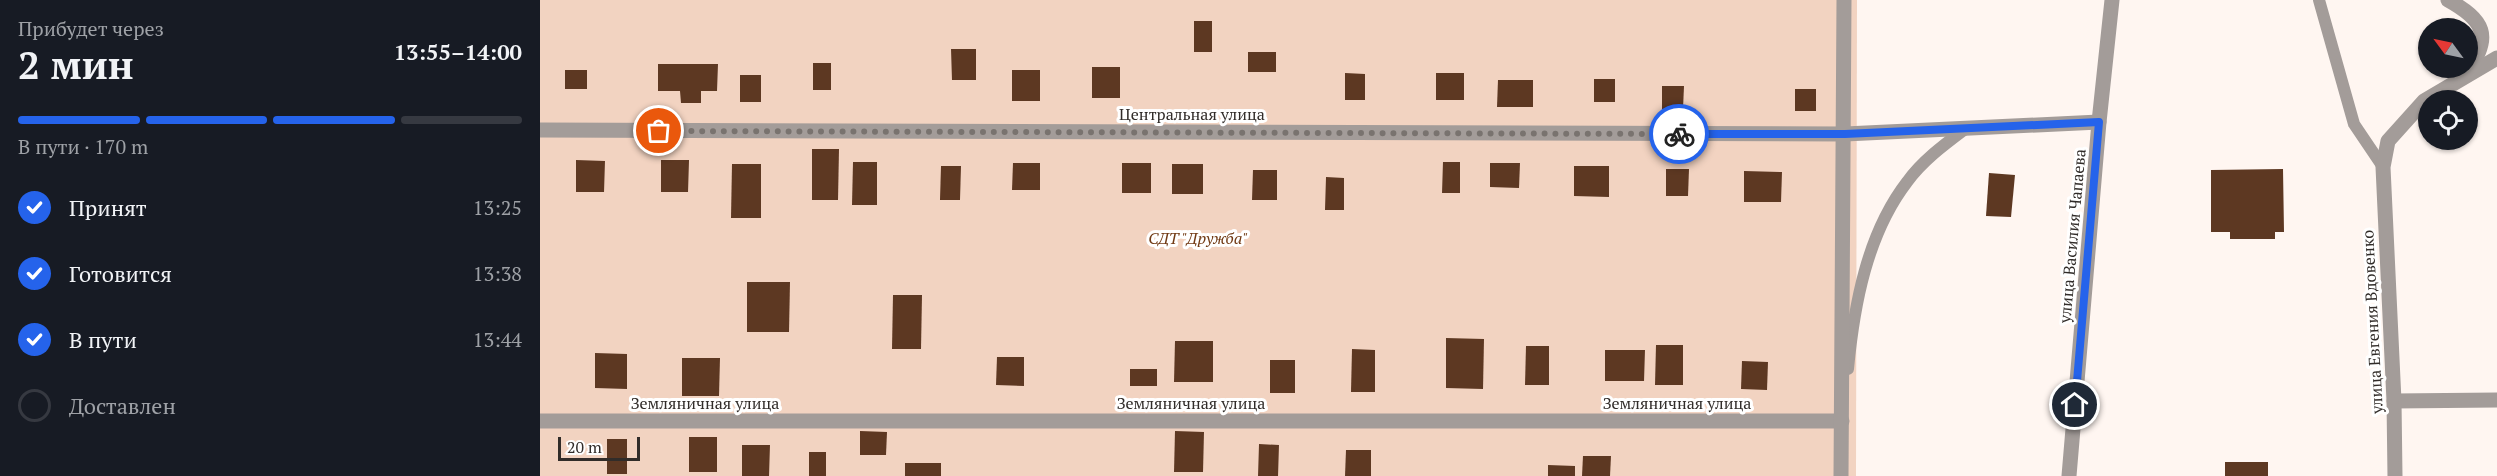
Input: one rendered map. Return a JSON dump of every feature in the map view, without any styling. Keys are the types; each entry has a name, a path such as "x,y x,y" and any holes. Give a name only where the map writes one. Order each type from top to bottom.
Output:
{"street":[{"path":"1841,476 1845,134 1844,0"},
{"name":"улица Василия Чапаева","path":"2069,476 2099,122 2112,0"},
{"path":"2448,0 2465,9 2475,18"},
{"path":"2478,21 2482,38 2478,58"},
{"name":"улица Евгения Вдовенко","path":"2478,68 2497,58"},
{"name":"улица Евгения Вдовенко","path":"2395,476 2394,401 2383,167 2388,141 2408,117 2424,100 2460,78"},
{"name":"Центральная улица","path":"540,130 1845,134 2099,122"},
{"path":"2394,401 2497,400"},
{"name":"Земляничная улица","path":"540,421 1842,420"}],"lane":[{"path":"2319,0 2354,124 2383,167"},
{"path":"1842,420 1851,333 1859,291 1877,233 1907,182 1941,147 1965,129"}],"green space":[{"name":"СДТ \"Дружба\"","path":"540,0 1857,0 1856,476 540,476"}],"building":[{"path":"1194,21 1212,21 1212,52 1194,52"},
{"path":"951,49 976,49 976,80 952,80"},
{"path":"1248,52 1276,52 1276,72 1248,72"},
{"path":"813,63 831,63 831,90 813,90"},
{"path":"658,64 718,64 717,91 701,91 701,103 681,103 680,91 658,91"},
{"path":"1092,67 1120,67 1120,98 1092,98"},
{"path":"565,70 587,70 587,89 565,89"},
{"path":"1012,70 1040,70 1040,101 1012,101"},
{"path":"1345,73 1365,74 1365,100 1345,100"},
{"path":"1436,73 1464,73 1464,100 1436,100"},
{"path":"740,75 761,75 761,102 740,102"},
{"path":"1594,79 1615,79 1615,102 1594,102"},
{"path":"1498,80 1533,80 1533,107 1497,107"},
{"path":"1662,86 1684,86 1683,109 1662,109"},
{"path":"1795,89 1816,89 1816,111 1795,111"},
{"path":"812,149 839,149 838,200 812,200"},
{"path":"576,160 605,161 604,192 576,192"},
{"path":"661,160 689,160 688,192 661,192"},
{"path":"853,162 877,162 877,205 852,205"},
{"path":"1443,162 1460,162 1460,193 1442,193"},
{"path":"1013,163 1040,163 1040,190 1012,190"},
{"path":"1122,163 1151,163 1151,193 1122,193"},
{"path":"1490,163 1520,163 1519,188 1490,187"},
{"path":"732,164 761,164 761,218 731,218"},
{"path":"1172,164 1203,164 1203,194 1172,194"},
{"path":"941,166 961,166 960,200 940,200"},
{"path":"1574,166 1609,166 1609,197 1574,196"},
{"path":"1666,169 1689,169 1688,196 1666,196"},
{"path":"2283,169 2284,232 2275,232 2275,239 2230,239 2230,232 2211,232 2211,170"},
{"path":"1253,170 1277,170 1277,200 1252,200"},
{"path":"1744,171 1782,172 1781,202 1744,202"},
{"path":"1989,173 2015,175 2011,217 1986,216"},
{"path":"1326,177 1344,178 1344,210 1325,210"},
{"path":"747,282 790,282 789,332 747,332"},
{"path":"893,295 922,295 921,349 892,349"},
{"path":"1446,338 1484,339 1483,389 1446,388"},
{"path":"1175,341 1213,341 1213,382 1174,382"},
{"path":"1656,345 1683,345 1683,385 1655,385"},
{"path":"1526,346 1549,346 1549,385 1525,385"},
{"path":"1352,349 1375,350 1375,392 1351,392"},
{"path":"1605,350 1645,350 1644,381 1605,381"},
{"path":"595,353 627,354 627,389 595,388"},
{"path":"997,357 1024,357 1024,386 996,385"},
{"path":"682,358 720,358 719,396 682,396"},
{"path":"1270,360 1295,360 1295,393 1270,393"},
{"path":"1742,361 1768,362 1767,390 1741,389"},
{"path":"1130,369 1157,369 1157,386 1130,386"},
{"path":"860,431 887,432 886,455 860,455"},
{"path":"1175,431 1204,432 1203,472 1174,472"},
{"path":"689,437 717,437 717,472 689,472"},
{"path":"607,439 627,439 627,474 607,474"},
{"path":"1259,444 1279,445 1278,476 1258,476"},
{"path":"742,445 770,445 769,476 742,476"},
{"path":"1346,450 1371,450 1371,476 1345,476"},
{"path":"809,452 826,452 826,476 809,476"},
{"path":"1583,456 1611,456 1610,476 1582,476"},
{"path":"2225,462 2268,462 2268,476 2225,476"},
{"path":"905,463 941,463 941,476 905,476"},
{"path":"1548,465 1575,466 1575,476 1548,476"}],"way so far":[{"path":"659,131 1679,134"}],"route":[{"path":"1679,134 1845,134 2099,122 2075,405"}]}
